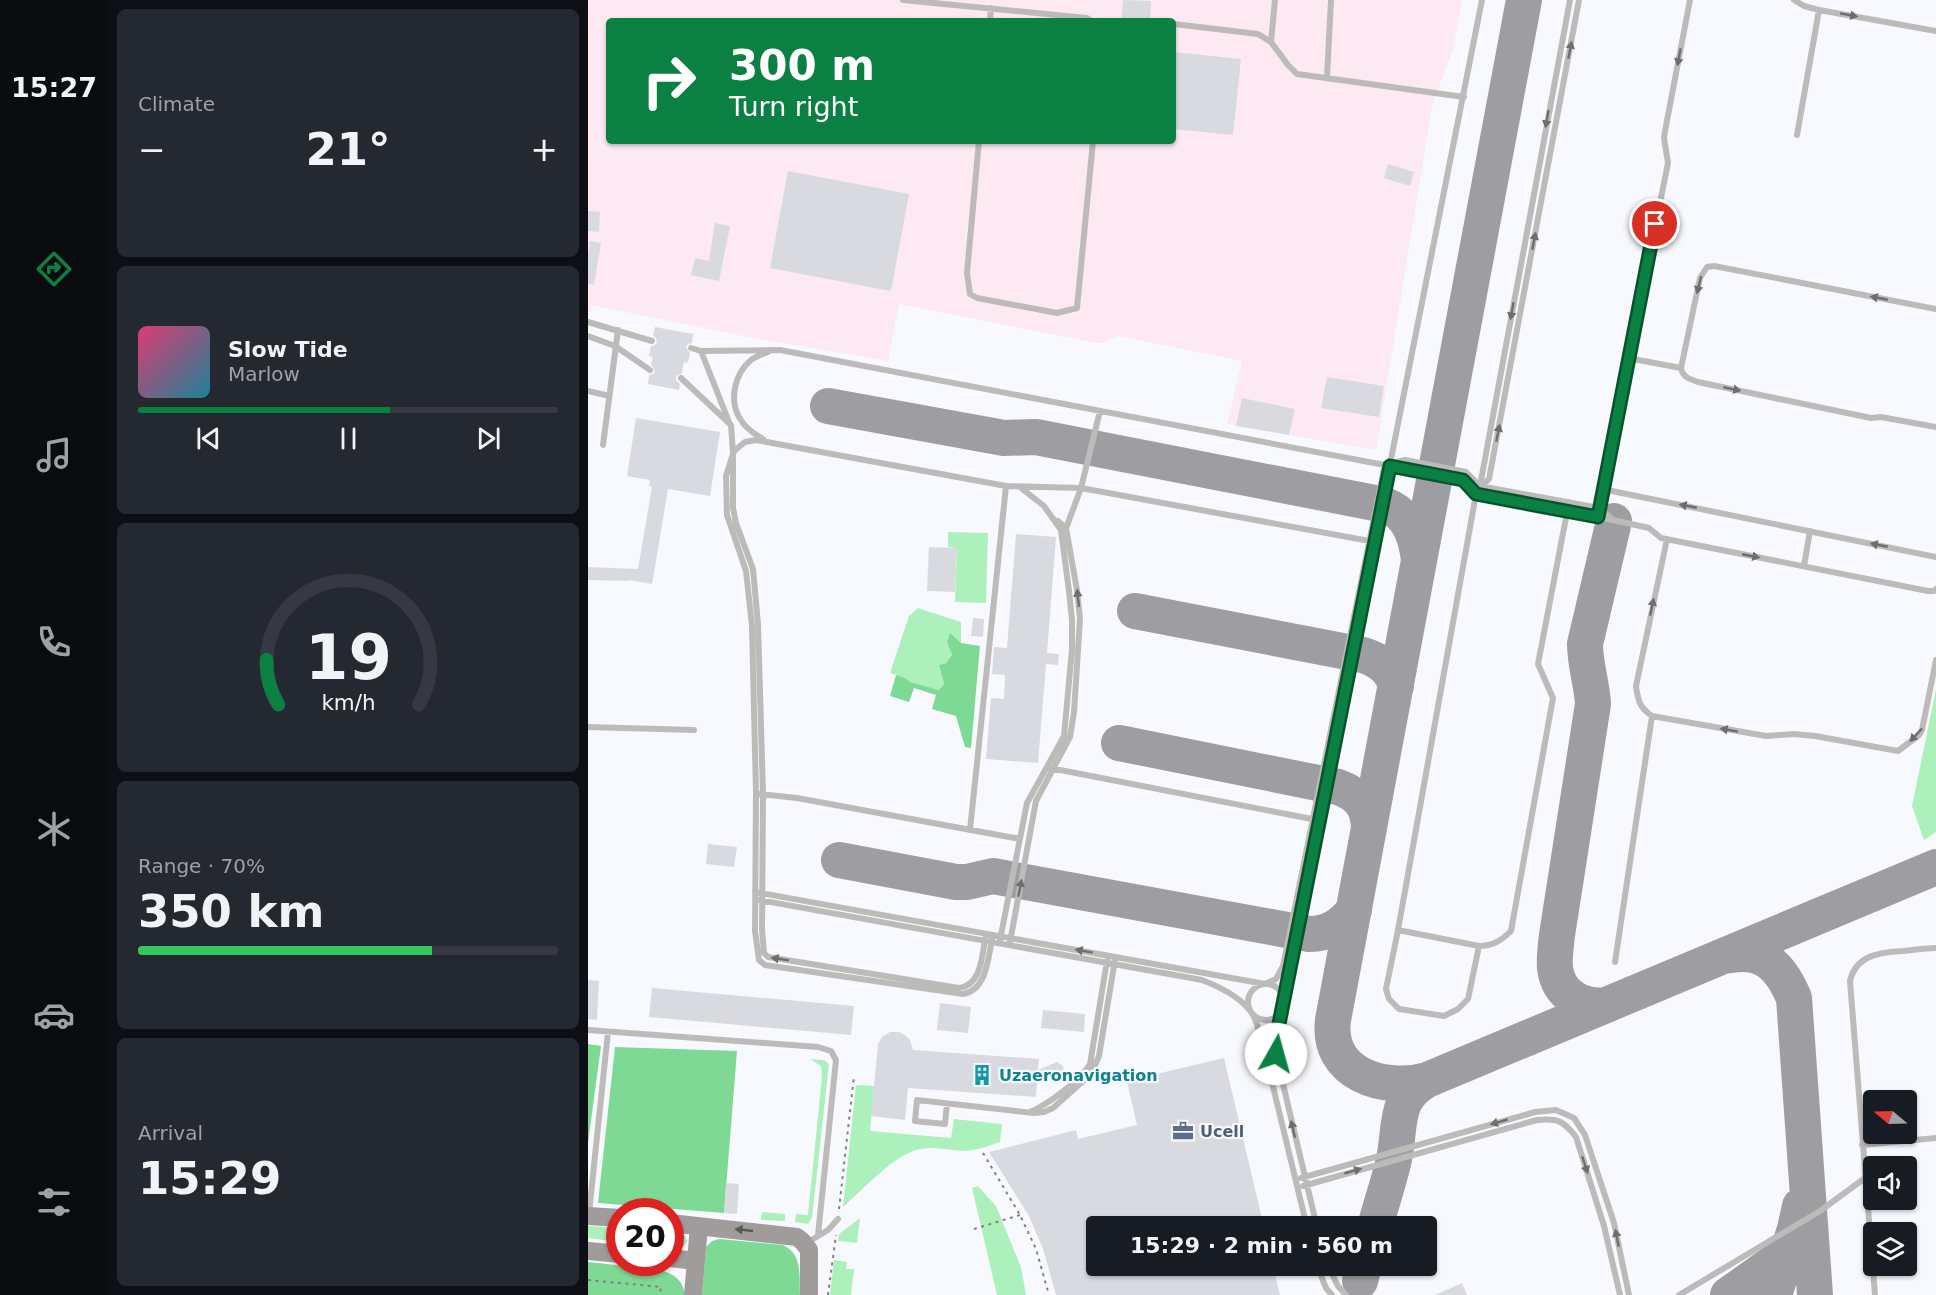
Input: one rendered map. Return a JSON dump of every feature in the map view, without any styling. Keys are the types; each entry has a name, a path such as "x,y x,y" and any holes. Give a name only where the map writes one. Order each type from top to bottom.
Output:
{"main road":[{"path":"588,1216 606,1217"},
{"path":"684,1224 812,1239 809,1295"},
{"path":"693,1295 699,1226"},
{"path":"588,1251 606,1253"},
{"path":"684,1260 696,1261"}],"lane":[{"path":"903,0 1087,18"},
{"path":"1271,42 1275,0"},
{"path":"1327,78 1331,0"},
{"path":"1304,1216 1261,1037 1250,1010 1248,997 1255,988 1277,977 1283,966 1316,820 1388,465 1393,451 1482,0"},
{"path":"1479,946 1468,999 1458,1010 1448,1016 1399,1009 1389,999 1386,988 1476,494 1480,486 1570,0"},
{"path":"1480,486 1489,479 1579,0"},
{"path":"1598,517 1664,180 1668,157 1664,138 1665,130 1690,0"},
{"path":"1794,0 1818,10 1936,31"},
{"path":"990,18 991,8"},
{"path":"1797,135 1818,10"},
{"path":"1176,24 1258,34 1271,42 1287,65 1297,74 1464,97"},
{"path":"979,144 967,273 970,294 977,298 1057,313 1077,308 1094,144"},
{"path":"1936,309 1714,266 1707,267 1700,278 1681,368 1686,377 1698,382 1870,418 1881,417 1936,427"},
{"path":"588,322 652,341"},
{"path":"603,445 618,330"},
{"path":"588,336 615,346 650,370"},
{"path":"691,348 701,351 780,350 1388,465 1463,480 1476,494 1568,510 1649,528 1661,538 1935,591"},
{"path":"780,350 751,360 739,375 730,425 733,453 733,508 736,523 753,569 758,624 759,896 764,953 768,957 959,988 969,986 975,980 989,938"},
{"path":"701,351 730,425"},
{"path":"1628,358 1681,368"},
{"path":"681,378 730,425"},
{"path":"588,391 609,396"},
{"path":"734,393 739,417 751,431 766,441"},
{"path":"1063,546 1065,528 1081,488 1100,411"},
{"path":"733,453 749,440 766,441 1006,486 1081,488 1372,542"},
{"path":"1388,465 1405,460 1466,472 1480,486 1599,508 1614,520"},
{"path":"970,830 1006,486"},
{"path":"1000,940 1027,803 1070,737 1079,648 1080,619 1077,590 1065,528 1021,487"},
{"path":"1602,489 1936,557"},
{"path":"1398,930 1479,946 1488,946 1511,931 1553,698 1538,664 1569,502"},
{"path":"1010,942 1036,801 1064,736 1072,650 1072,620 1061,530 1044,506"},
{"path":"1804,566 1810,531"},
{"path":"1667,539 1636,686 1638,701 1642,709 1652,716 1757,735 1815,736 1898,751 1922,730 1936,660"},
{"path":"1615,962 1652,716"},
{"path":"588,727 694,730"},
{"path":"1050,768 1316,820"},
{"path":"759,794 797,798 1020,839"},
{"path":"1314,1216 1276,1054 1276,1039 1316,820"},
{"path":"759,896 1107,959 1115,961 1203,980 1236,997 1253,1015 1264,1020 1276,1017 1283,1007 1283,996 1271,985 1115,961"},
{"path":"1863,1156 1850,991 1852,974 1860,963 1875,954 1936,948"},
{"path":"1027,1113 1049,1102 1089,1066 1107,959"},
{"path":"947,1104 945,1124 915,1121 917,1100 1027,1113 1044,1112 1053,1108 1094,1071 1099,1056 1115,961"},
{"path":"588,1030 818,1047 831,1051 836,1060 812,1239"},
{"path":"588,1216 608,1032"},
{"path":"1295,1180 1535,1112 1556,1110 1574,1118 1586,1134 1614,1223 1629,1295"},
{"path":"1297,1188 1537,1120 1554,1119 1567,1125 1576,1137 1604,1226 1620,1295"},
{"path":"1862,1145 1936,1138"},
{"path":"1679,1295 1820,1211 1863,1179"},
{"path":"1868,1210 1875,1295"},
{"path":"812,1239 828,1230 838,1220"},
{"path":"1321,1276 1332,1295"},
{"path":"1333,1276 1346,1295"},
{"path":"1326,1288 1338,1286"}],"path":[{"path":"828,1295 854,1076"},
{"path":"983,1153 1020,1215 1036,1249 1049,1295"},
{"path":"1004,1187 1009,1184"},
{"path":"974,1229 1020,1215"},
{"path":"588,1280 661,1287 660,1295"}],"shaded area":[{"path":"588,0 1462,0 1453,48 1432,107 1376,450 1227,424 1242,361 1117,336 1103,343 1096,343 899,304 888,361 747,337 592,305 591,312 588,311"}],"green space":[{"path":"948,532 988,533 986,603 955,602 957,548 948,547"},
{"path":"918,608 961,622 961,643 950,634 947,642 952,655 946,663 939,665 944,684 939,690 909,682 905,678 890,673 909,616"},
{"path":"950,633 961,643 980,646 971,748 965,747 956,716 932,709 936,695 914,688 909,702 890,696 896,675 910,682 939,690 944,684 939,665 946,663 952,655 947,642"},
{"path":"1936,689 1936,832 1924,840 1912,806"},
{"path":"588,1044 601,1046 588,1143"},
{"path":"615,1047 737,1051 724,1213 684,1210 684,1198 606,1198 606,1204 598,1203"},
{"path":"810,1059 824,1060 829,1064 812,1218 808,1224 795,1222 796,1214 808,1215 822,1076 821,1066"},
{"path":"856,1085 874,1086 870,1131 951,1138 954,1119 1002,1124 1000,1142 968,1151 932,1148 911,1152 880,1173 843,1207"},
{"path":"978,1186 996,1206 1021,1267 1026,1295 997,1295 972,1188"},
{"path":"762,1212 785,1214 785,1221 761,1220"},
{"path":"860,1218 857,1243 838,1241 839,1234"},
{"path":"588,1226 606,1227 606,1240 588,1238"},
{"path":"720,1239 783,1245 789,1249 799,1266 800,1295 702,1295 706,1247 712,1241"},
{"path":"834,1260 847,1262 846,1269 854,1269 851,1295 830,1295"},
{"path":"588,1262 606,1264 606,1276 674,1276 680,1282 685,1295 588,1295"}],"building":[{"path":"1123,0 1151,1 1150,18 1121,18"},
{"path":"1176,52 1241,59 1233,135 1176,129"},
{"path":"1388,164 1414,172 1410,186 1384,178"},
{"path":"788,171 909,194 891,291 770,268"},
{"path":"588,211 600,212 599,232 588,231"},
{"path":"715,223 730,226 719,281 691,275 695,258 709,261"},
{"path":"590,241 601,243 594,285 588,284"},
{"path":"655,327 693,334 692,343 686,347 690,353 688,363 684,362 682,373 676,376 680,384 679,390 648,384 649,375 655,371 651,364 653,357 649,356 651,346 657,342 653,336"},
{"path":"1327,377 1384,386 1379,417 1321,408"},
{"path":"1242,398 1295,409 1289,435 1236,426"},
{"path":"636,418 720,432 710,496 668,489 652,584 629,580 588,580 588,567 638,569 652,487 649,486 650,480 627,476"},
{"path":"1016,534 1056,537 1047,653 1059,654 1058,665 1046,664 1038,763 986,759 991,698 1004,699 1005,675 992,674 994,647 1007,648"},
{"path":"929,547 957,548 955,592 927,591"},
{"path":"973,618 984,619 983,637 971,636"},
{"path":"708,844 737,847 734,867 706,864"},
{"path":"588,980 599,981 597,1020 588,1019"},
{"path":"652,988 854,1006 851,1035 649,1017"},
{"path":"940,1003 971,1007 968,1033 937,1030"},
{"path":"1043,1010 1085,1014 1084,1032 1041,1028"},
{"path":"890,1032 905,1035 910,1040 913,1050 1039,1059 1036,1097 908,1088 905,1120 871,1116 878,1044 882,1037"},
{"path":"1224,1058 1261,1216 1086,1216 1086,1276 1275,1276 1280,1295 1056,1295 1043,1249 1029,1216 989,1152 1076,1130 1078,1139 1137,1125 1127,1081"},
{"path":"1057,1062 1063,1066 1064,1073 1061,1078 1055,1080 1038,1070"},
{"path":"726,1183 739,1184 737,1214 724,1213"},
{"path":"1462,1283 1467,1295 1435,1295"}],"taxiway":[{"path":"1524,0 1333,1020 1333,1039 1339,1054 1348,1066 1361,1075 1377,1081 1410,1083 1427,1080 1936,867"},
{"path":"828,406 1004,438 1036,437 1385,505 1406,520 1416,543 1419,560"},
{"path":"1605,1005 1587,1004 1566,992 1557,977 1555,960 1593,704 1585,644 1614,521"},
{"path":"1135,611 1363,655 1384,666 1396,686"},
{"path":"1119,743 1338,787 1361,801 1367,812 1369,827"},
{"path":"839,860 956,882 993,876 1309,934 1334,928 1354,910"},
{"path":"1725,956 1738,954 1760,957 1783,976 1794,998 1815,1295"},
{"path":"1378,1216 1394,1159 1403,1104 1408,1095 1427,1080"},
{"path":"1774,1295 1800,1206"},
{"path":"1728,1295 1792,1248"},
{"path":"1360,1281 1361,1276"}],"place":[{"name":"Uzaeronavigation","path":"982,1075"},
{"name":"Ucell","path":"1183,1131"}],"route":[{"path":"1276,1054 1276,1039 1390,466 1463,480 1476,494 1598,517 1655,224"}]}
